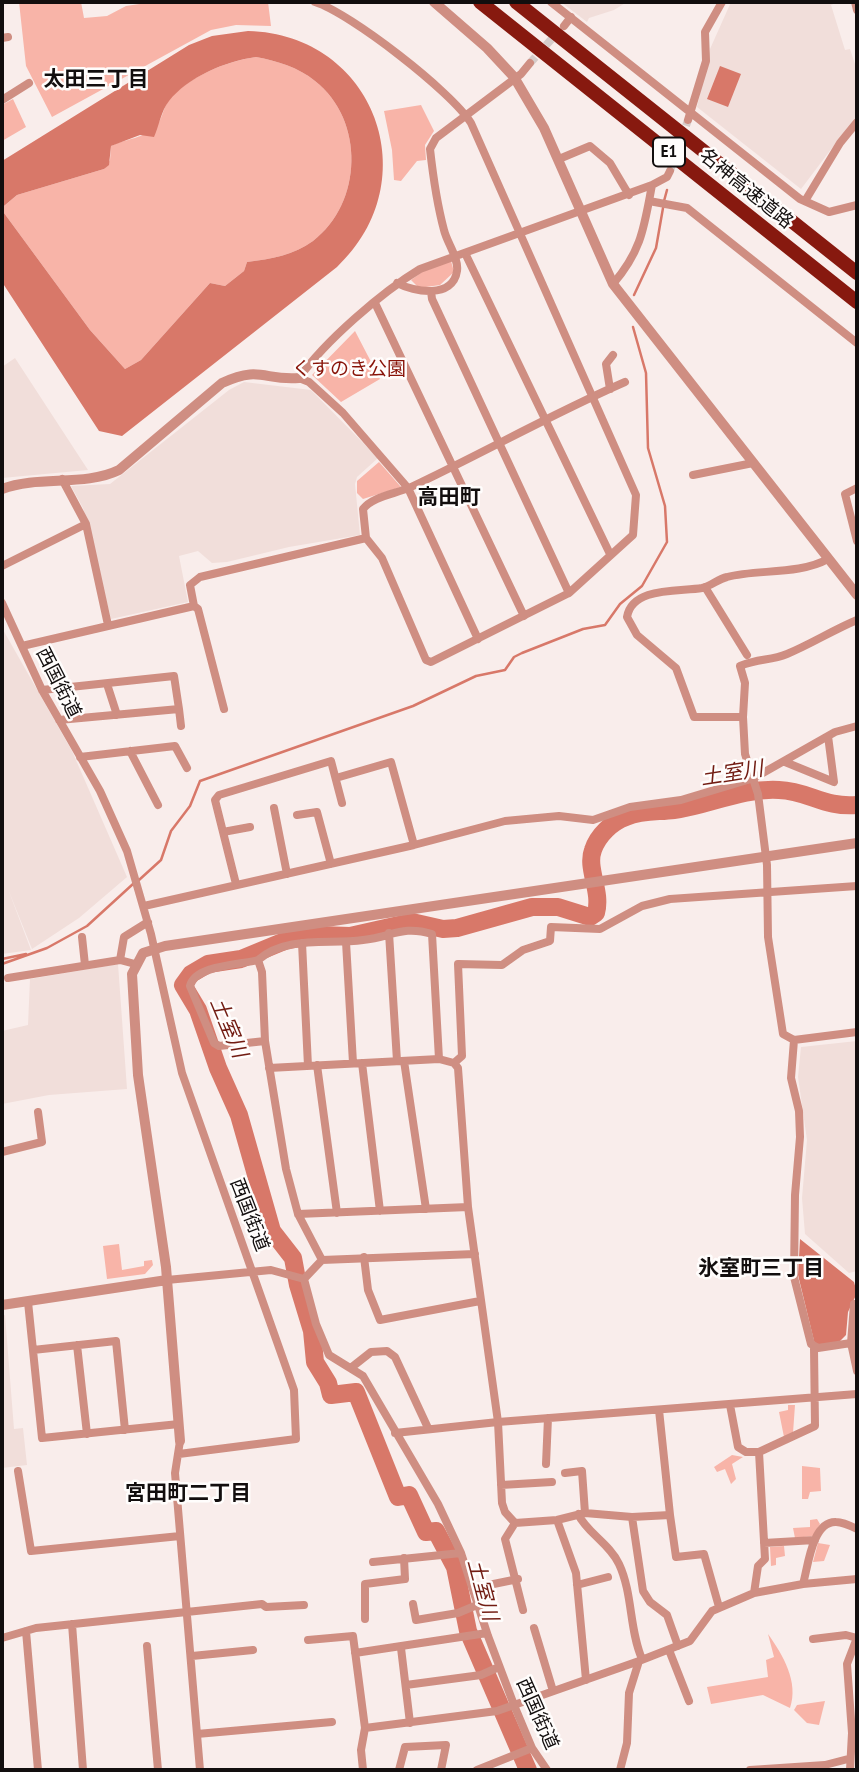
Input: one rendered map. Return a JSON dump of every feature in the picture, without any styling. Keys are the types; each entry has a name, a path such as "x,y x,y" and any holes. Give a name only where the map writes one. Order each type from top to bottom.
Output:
{"highway":[{"name":"名神高速道路","path":"480,2 857,302"},
{"name":"名神高速道路","path":"516,2 857,273"}],"street":[{"path":"315,2 343,14 450,96 465,113 594,397 636,495 633,535 569,593 430,662 426,660 382,558 366,538 363,509 367,503 408,488 547,421 594,397 610,388 625,382"},
{"path":"434,2 486,48 514,78 559,159 613,284 857,595"},
{"path":"551,2 690,117 804,201 829,212 857,205"},
{"path":"690,117 706,61 705,32 722,2"},
{"path":"855,2 857,10"},
{"path":"564,26 571,17"},
{"path":"397,283 408,289 431,291 444,288 456,276 458,267 444,230 430,149 436,138 465,113 530,64"},
{"path":"2,100 29,83"},
{"path":"804,201 840,143 857,122"},
{"path":"559,159 590,146 610,163 629,195"},
{"path":"299,378 328,346 397,283 420,269 629,195 667,177 670,171"},
{"path":"613,284 627,269 644,234 652,185"},
{"path":"651,202 687,208 857,343"},
{"path":"465,253 610,554"},
{"path":"431,291 432,299 569,593"},
{"path":"375,303 524,616"},
{"path":"610,388 606,364 613,355"},
{"path":"2,489 19,484 105,477 119,470 222,383 255,372 287,379 299,378 309,382 343,413 408,488 478,639"},
{"path":"693,475 752,463"},
{"path":"62,479 86,524 108,625"},
{"path":"857,488 845,494 854,511 857,541"},
{"path":"2,566 86,524"},
{"path":"224,709 190,585 200,577 366,538"},
{"path":"743,717 698,719 693,716 676,668 637,635 628,620 630,609 649,594 705,587 725,577 774,573 828,559"},
{"path":"705,587 747,655"},
{"name":"西国街道","path":"2,603 42,690 119,831 144,906 183,1073 228,1209 254,1271 271,1270 304,1279 316,1324 329,1355 337,1362 352,1367 365,1379 438,1504 461,1553 514,1705 532,1748 547,1770"},
{"path":"22,646 194,606"},
{"path":"857,620 790,653 774,659 759,657 740,666 745,683 744,754 754,778 766,856 768,937 780,1027 783,1034 794,1040 857,1032"},
{"path":"42,690 174,676 181,726"},
{"path":"107,684 117,715"},
{"path":"59,720 179,709"},
{"path":"144,906 414,845 505,821 559,816 593,820 630,807 681,800 754,778 828,736 857,726"},
{"path":"785,762 834,782 828,736"},
{"path":"80,757 175,746 187,768"},
{"path":"130,751 158,806"},
{"path":"236,884 215,800 219,794 331,761 342,803"},
{"path":"336,778 391,762 414,845"},
{"path":"274,808 287,874"},
{"path":"297,815 317,812 331,864"},
{"path":"223,832 250,827"},
{"path":"200,1770 175,1473 180,1441 167,1280 140,1098 132,980 135,964 143,953 155,948 857,843"},
{"path":"454,1063 462,1056 458,964 505,964 523,950 550,941 551,927 600,929 625,913 657,901 857,886"},
{"path":"120,960 124,937 148,922"},
{"path":"265,1041 219,1046 214,1043 190,986 192,979 208,970 258,961 267,953 302,943 374,939 389,933 414,929 432,934 439,1059"},
{"path":"389,933 400,1061 426,1209"},
{"path":"82,937 85,965"},
{"path":"346,942 357,1063 380,1211"},
{"path":"302,943 312,1065 337,1213"},
{"path":"8,978 26,970 120,960 135,964"},
{"path":"258,961 262,972 265,1041 286,1169 298,1214 322,1260"},
{"path":"730,1405 738,1447 746,1452 759,1452 815,1426 814,1348 794,1277 794,1195 800,1128 791,1078 794,1040"},
{"path":"269,1068 439,1059 454,1063 458,1068 468,1207 498,1422 501,1485 505,1512 515,1523"},
{"path":"2,1152 42,1142 38,1112"},
{"path":"298,1214 468,1207"},
{"path":"304,1279 322,1260 475,1254"},
{"path":"364,1257 368,1290 380,1320 480,1301"},
{"path":"2,1305 167,1280 254,1271 294,1390 296,1439 179,1454"},
{"path":"28,1302 42,1438 178,1424"},
{"path":"854,1304 851,1343 857,1371"},
{"path":"33,1350 116,1341 125,1430"},
{"path":"814,1348 851,1343"},
{"path":"77,1345 87,1434"},
{"path":"352,1367 371,1352 387,1351 395,1357 428,1428"},
{"path":"395,1433 498,1422 857,1394"},
{"path":"659,1410 676,1557 704,1554 719,1607"},
{"path":"546,1464 548,1418"},
{"path":"754,1592 758,1566 765,1559 759,1452"},
{"path":"18,1471 31,1551 180,1536"},
{"path":"565,1473 582,1471 581,1513 615,1556 624,1575 640,1660 629,1693 628,1743 620,1770"},
{"path":"501,1485 552,1482"},
{"path":"515,1523 557,1520 581,1513 632,1517 670,1514"},
{"path":"632,1517 642,1586 647,1599 667,1615 673,1648 689,1701"},
{"path":"557,1520 577,1585 586,1680"},
{"path":"803,1584 818,1533 829,1522 837,1521 857,1529"},
{"path":"515,1523 505,1539 518,1578 523,1610"},
{"path":"764,1543 815,1540"},
{"path":"373,1562 461,1553"},
{"path":"365,1619 365,1584 405,1579 404,1558"},
{"path":"577,1585 608,1577"},
{"path":"474,1587 518,1578"},
{"path":"365,1728 498,1711 690,1641 712,1611 754,1592 857,1579"},
{"path":"629,1606 647,1599"},
{"path":"2,1638 26,1631 72,1624 262,1604 266,1607 304,1605"},
{"path":"413,1604 416,1620 458,1613 477,1605"},
{"path":"72,1624 83,1770"},
{"path":"534,1628 553,1691"},
{"path":"26,1631 38,1770"},
{"path":"355,1653 487,1633"},
{"path":"813,1639 846,1635 857,1638 847,1664 853,1688 855,1733 848,1759 850,1770"},
{"path":"308,1640 353,1636 365,1728 361,1749 363,1770"},
{"path":"147,1646 158,1770"},
{"path":"401,1648 410,1723"},
{"path":"192,1656 253,1650"},
{"path":"406,1685 481,1675 499,1667"},
{"path":"197,1734 332,1722"},
{"path":"399,1770 405,1747 446,1745 441,1770"},
{"path":"477,1770 532,1748"},
{"path":"750,1770 825,1765 848,1759"}],"shaded area":[{"path":"561,2 627,2 614,10 589,18 587,22"},
{"path":"731,2 838,2 831,5 845,50 850,49 857,70 857,115 801,189 697,107 710,49"},
{"path":"248,31 292,38 328,57 356,84 375,118 383,155 380,194 365,232 337,267 122,436 99,431 2,282 2,161 189,45 212,36","holes":["256,57 287,65 308,76 331,98 343,117 350,139 352,161 349,184 341,205 329,225 306,246 282,256 247,262 244,271 225,286 210,283 141,360 125,369 90,330 4,213 4,206 17,195 104,169 109,165 111,146 140,135 154,137 166,105 186,85 232,62"]},
{"path":"720,66 741,74 728,107 707,99"},
{"path":"15,358 88,470 2,478 2,367"},
{"path":"244,382 311,390 378,458 357,477 355,484 360,535 289,547 227,562 212,563 198,551 179,556 188,602 111,619 83,508 71,486 110,484 229,390"},
{"path":"2,628 72,751 127,877 79,918 32,949 8,889 31,950 2,954"},
{"path":"118,964 127,1089 49,1095 2,1104 2,1031 28,1025 30,979"},
{"path":"857,1041 857,1271 849,1273 805,1234 802,1198 807,1140 798,1077 801,1047"},
{"path":"800,1239 854,1282 857,1293 848,1312 846,1335 839,1342 815,1345 798,1275"},
{"path":"5,1315 14,1429 23,1428 27,1465 2,1468 2,1316"}],"green space":[{"path":"19,2 81,2 84,18 107,16 126,6 153,2 268,2 271,26 236,25 211,30 52,117 26,66"},
{"path":"256,57 287,65 308,76 331,98 343,117 350,139 352,161 349,184 341,205 329,225 306,246 282,256 247,262 244,271 225,286 210,283 141,360 125,369 90,330 4,213 3,207 17,195 104,169 110,160 111,146 152,130 176,92 220,66"},
{"path":"13,99 26,127 2,141 2,105"},
{"path":"421,105 434,131 425,145 426,160 417,161 401,181 394,180 392,150 384,111"},
{"path":"451,261 454,272 440,285 419,288 411,280 422,272"},
{"name":"くすのき公園","path":"355,331 380,379 341,402 312,375"},
{"path":"379,462 401,487 363,499 357,493 357,481"},
{"path":"119,1244 122,1270 144,1266 144,1261 152,1260 153,1265 145,1274 107,1279 103,1246"},
{"path":"788,1405 795,1405 793,1433 784,1437 779,1412 788,1410"},
{"path":"732,1455 743,1457 732,1464 736,1479 731,1484 725,1469 717,1472 714,1467"},
{"path":"802,1466 820,1468 821,1491 810,1492 808,1499 802,1499"},
{"path":"817,1519 820,1524 813,1536 795,1538 793,1528 810,1527 810,1520"},
{"path":"818,1543 830,1545 824,1561 813,1562"},
{"path":"784,1546 785,1556 776,1558 776,1565 771,1566 770,1547"},
{"path":"768,1634 784,1660 791,1679 790,1708 763,1695 711,1704 707,1687 768,1677 766,1660 774,1657"},
{"path":"825,1701 819,1725 807,1723 794,1710 797,1705"}],"waterway":[{"path":"664,201 667,190"},
{"path":"634,295 656,248 663,208"},
{"path":"139,880 161,860 171,831 190,806 200,781 413,706 476,676 505,670 514,657 522,653 583,629 605,625 620,604 642,586 667,542 665,506 648,448 646,373 633,327"},
{"name":"土室川","path":"528,1770 468,1631 455,1567 436,1531 426,1532 409,1495 398,1497 356,1392 331,1395 328,1383 315,1362 312,1331 293,1258 272,1231 239,1115 218,1068 198,1010 183,985 191,974 208,964 241,959 287,940 319,935 350,936 412,922 443,929 457,928 532,907 558,907 590,917 596,913 597,905 591,864 593,850 606,830 632,815 688,808 738,794 765,790 790,791 835,804 857,805"},
{"path":"2,964 47,948 87,926 133,884"},
{"path":"2,959 26,954"}],"tunnel":[{"path":"530,63 558,32"},
{"path":"670,171 688,120"}],"district":[{"name":"太田三丁目","path":"96,80"},
{"name":"高田町","path":"449,498"},
{"name":"氷室町三丁目","path":"761,1269"},
{"name":"宮田町二丁目","path":"188,1494"}]}
